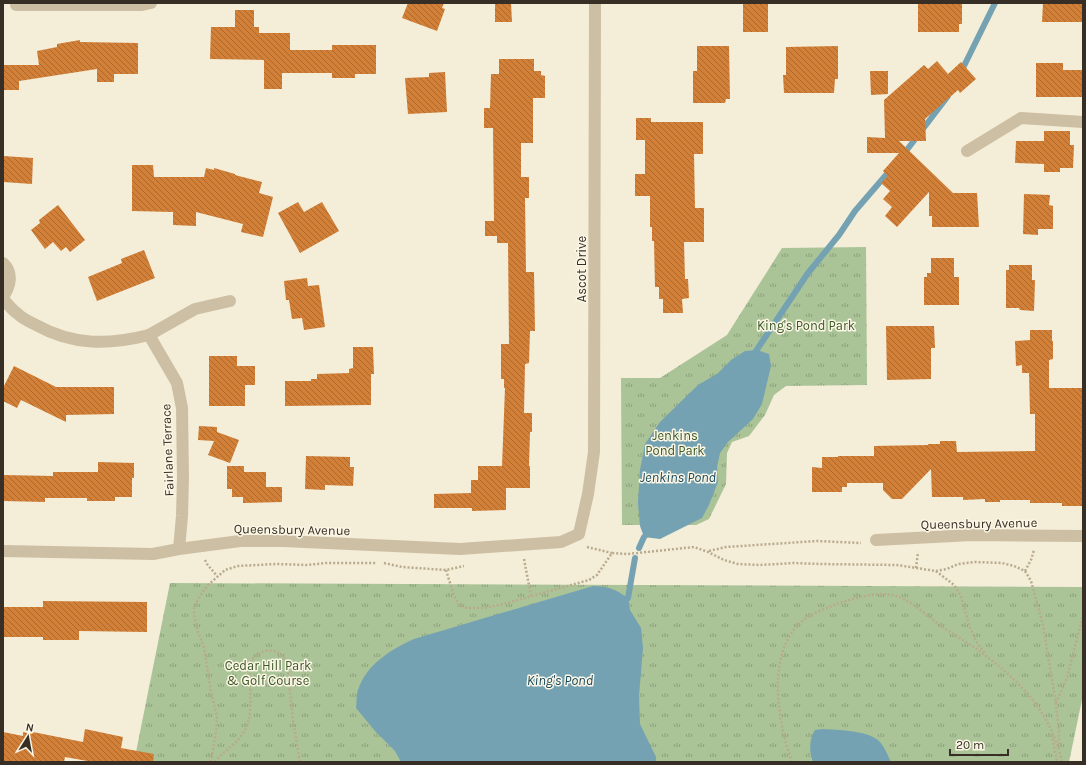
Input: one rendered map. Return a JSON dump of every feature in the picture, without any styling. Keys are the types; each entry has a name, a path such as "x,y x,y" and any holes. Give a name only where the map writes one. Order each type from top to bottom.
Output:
{"street":[{"path":"16,5 142,5 151,3"},
{"name":"Ascot Drive","path":"579,534 588,494 594,452 595,3"},
{"path":"967,151 1021,118 1083,122"},
{"path":"3,263 10,276 9,288 3,298 18,315 47,331 72,340 101,343 126,341 149,335 195,309 230,301"},
{"name":"Fairlane Terrace","path":"149,335 177,383 182,408 183,485 179,548"},
{"name":"Queensbury Avenue","path":"3,551 153,554 179,548 240,541 283,541 460,549 522,546 560,542 579,534"},
{"name":"Queensbury Avenue","path":"876,540 972,535 1083,536"}],"path":[{"path":"579,534 588,547 612,553 628,554 694,547 724,560 738,564 760,565 788,562 897,565 936,571 947,569 958,564 975,562 1002,563 1014,566 1025,571 1031,580 1043,625 1060,730 1059,748"},
{"path":"1025,571 1035,548 1035,535"},
{"path":"708,552 726,547 817,540 857,543 876,540"},
{"path":"522,546 531,596"},
{"path":"446,570 454,596 459,605 467,608 482,608 589,580 597,575 612,553"},
{"path":"211,762 217,716 211,693 204,647 198,632 194,608 198,599 208,585 217,576 225,570 238,566 276,564 307,565 326,563 383,563 402,567 446,570 467,565"},
{"path":"936,571 954,585 961,596 970,628 976,641 986,656"},
{"path":"792,762 781,724 779,687 780,665 787,638 798,625 810,615 852,599 882,594 894,596 908,602 986,656 1022,686 1035,701 1045,718 1059,748 1062,762"},
{"path":"1056,704 1067,678 1083,615"},
{"path":"215,762 242,736 247,726 250,712 251,661 261,652 269,650 278,652 284,657 287,664 293,720 300,762"},
{"path":"1051,731 1057,762"}],"green space":[{"path":"866,247 867,385 786,386 774,395 765,415 749,436 732,442 727,453 726,484 709,519 696,525 622,525 621,378 660,378 727,335 782,248"},
{"name":"Cedar Hill Park & Golf Course","path":"170,583 1083,587 1083,695 1069,762 134,762"}],"water":[{"name":"Jenkins Pond","path":"757,350 769,354 771,366 762,404 753,419 728,442 720,453 717,467 718,482 702,518 660,539 644,537 640,526 638,503 640,470 645,444 660,422 698,385 717,374 731,360 745,351"},
{"name":"King's Pond","path":"593,586 611,589 628,598 630,610 641,628 643,648 639,696 640,724 656,757 656,762 401,762 395,751 375,731 356,708 358,690 362,681 373,665 388,653 405,643 414,639"},
{"path":"822,729 859,732 873,737 882,745 891,762 813,762 810,750 812,737 815,730"}],"building":[{"path":"408,3 444,3 442,8 445,9 437,31 402,18"},
{"path":"495,3 511,3 512,22 495,22"},
{"path":"743,3 768,3 768,32 743,32"},
{"path":"918,3 962,3 962,24 959,24 959,32 918,32"},
{"path":"1043,3 1083,3 1083,22 1042,22"},
{"path":"235,10 254,10 254,27 259,27 259,33 290,33 290,50 332,50 332,45 376,45 376,74 355,74 355,78 332,78 332,73 282,73 282,89 264,89 264,60 210,59 211,27 235,27"},
{"path":"80,40 80,42 138,43 138,74 114,74 114,82 97,82 97,69 19,81 19,90 3,90 3,65 39,65 37,51 57,47 57,44"},
{"path":"697,46 729,46 730,99 726,99 725,103 693,103 693,71 697,71"},
{"path":"838,46 838,79 835,79 834,93 784,93 783,75 786,75 786,47"},
{"path":"499,59 534,59 534,71 541,71 541,75 545,76 545,98 533,98 533,143 521,143 521,177 529,177 529,198 525,198 526,272 534,272 535,331 530,331 529,363 525,364 524,413 532,413 529,466 530,488 506,488 506,510 472,511 472,508 434,508 434,494 471,493 471,480 478,480 478,466 502,466 505,388 504,379 501,379 501,344 509,344 508,243 497,243 497,236 485,236 485,221 494,221 493,128 484,128 484,108 490,108 491,74 499,74"},
{"path":"937,61 948,74 961,62 976,79 960,93 958,90 925,119 926,141 899,141 953,193 977,193 979,227 932,227 932,216 929,216 929,192 897,227 885,216 892,207 883,199 890,191 881,183 888,176 883,171 899,153 867,153 867,137 885,138 884,100 924,65 928,69"},
{"path":"1036,63 1063,63 1063,70 1083,70 1083,97 1036,97"},
{"path":"870,71 888,71 888,94 871,95"},
{"path":"445,72 447,112 408,114 405,78 429,77 429,73"},
{"path":"636,118 651,118 651,122 703,122 703,154 694,154 695,208 704,208 704,242 684,242 685,279 688,279 689,298 682,299 683,313 663,313 663,299 659,299 659,287 655,287 654,241 652,241 652,227 650,227 650,196 635,196 635,174 645,174 645,140 636,140"},
{"path":"1044,131 1070,131 1070,145 1074,145 1073,168 1060,168 1060,172 1044,172 1044,164 1015,163 1016,141 1044,141"},
{"path":"3,156 33,158 32,184 3,182"},
{"path":"132,165 153,165 154,177 204,177 206,168 214,170 214,168 262,182 259,193 273,197 263,237 241,232 243,224 196,212 196,226 173,225 173,212 132,211"},
{"path":"1024,194 1050,195 1049,205 1053,206 1053,229 1038,229 1038,235 1023,234"},
{"path":"298,202 304,212 322,202 339,231 300,253 278,213"},
{"path":"58,205 85,240 70,252 66,247 61,251 53,242 45,249 31,230 40,223 39,220"},
{"path":"144,250 155,278 97,301 88,277 122,263 121,259"},
{"path":"931,258 954,258 954,277 959,277 959,305 924,305 924,277 927,277 927,273 931,273"},
{"path":"1009,265 1032,265 1032,280 1035,280 1034,311 1020,310 1019,308 1006,308 1006,270 1009,270"},
{"path":"307,278 308,286 319,285 325,327 304,330 302,318 292,319 289,300 286,300 284,281"},
{"path":"886,326 934,326 935,348 931,348 931,379 887,380"},
{"path":"1030,330 1052,330 1053,359 1049,360 1049,388 1083,388 1083,506 1062,506 1062,503 1030,503 1030,500 1000,500 1000,502 985,502 985,499 963,500 963,497 932,497 931,469 902,499 892,499 883,490 883,483 847,483 847,487 842,487 842,492 812,492 812,467 822,468 822,457 874,456 874,446 928,445 940,444 940,441 956,441 957,452 1035,451 1035,414 1030,414 1029,373 1022,373 1022,365 1016,366 1015,341 1030,340"},
{"path":"353,347 373,347 374,374 371,374 371,405 285,406 285,381 311,381 311,379 317,379 317,374 349,373 349,369 353,368"},
{"path":"209,356 237,356 237,366 255,366 255,385 245,385 245,406 209,406"},
{"path":"14,366 56,387 114,387 114,414 66,415 66,422 21,400 17,408 3,401 3,388"},
{"path":"199,426 217,427 217,432 239,440 230,463 208,455 214,441 198,440"},
{"path":"306,456 350,457 350,467 354,467 353,486 325,485 325,490 305,489"},
{"path":"98,462 134,463 132,497 115,497 115,501 87,501 87,498 45,498 45,502 3,501 3,475 53,476 53,472 98,472"},
{"path":"227,466 244,466 244,472 266,472 266,487 282,487 282,502 243,503 243,497 232,497 232,489 227,489"},
{"path":"43,601 147,602 147,632 79,631 79,640 43,640 43,637 3,637 3,607 43,607"},
{"path":"85,729 123,737 121,748 154,754 153,762 93,762 65,757 64,762 3,762 3,732 23,736 23,732 32,734 33,732 83,742"}],"waterway":[{"path":"961,72 995,3"},
{"path":"903,155 948,96"},
{"path":"752,357 808,273 839,235 855,211 892,168"},
{"path":"639,548 644,537 649,532"},
{"path":"628,598 635,558"}],"park label":[{"name":"King's Pond Park","path":"806,325"},
{"name":"Jenkins Pond Park","path":"675,442"}]}
